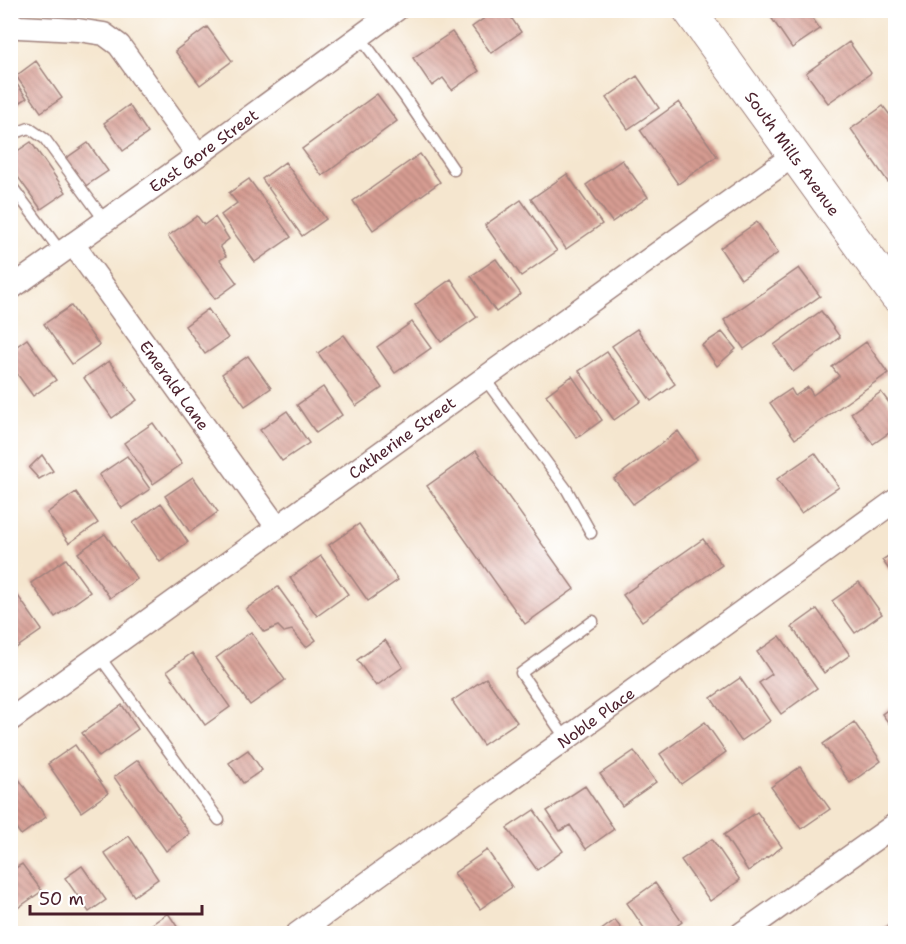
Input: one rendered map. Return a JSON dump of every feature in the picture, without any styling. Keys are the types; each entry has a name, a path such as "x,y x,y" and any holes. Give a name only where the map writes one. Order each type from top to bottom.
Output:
{"street":[{"name":"East Gore Street","path":"10,289 396,10"},
{"name":"South Mills Avenue","path":"689,10 896,296"},
{"path":"10,23 19,27 78,30 104,34 119,45 198,155"},
{"name":"Catherine Street","path":"10,720 794,155"},
{"name":"Emerald Lane","path":"67,248 277,527"},
{"name":"Noble Place","path":"297,933 896,500"},
{"path":"741,933 896,824"}],"lane":[{"path":"360,37 404,96 454,171"},
{"path":"10,135 29,128 45,139 105,221"},
{"path":"10,184 67,248"},
{"path":"484,378 567,490 591,533"},
{"path":"566,739 521,673 593,621"},
{"path":"99,656 219,820"}],"building":[{"path":"496,10 506,10 521,32 491,53 472,27"},
{"path":"766,10 807,10 820,29 792,48"},
{"path":"207,27 232,61 200,85 175,51"},
{"path":"452,32 479,71 452,90 443,78 432,86 413,58"},
{"path":"849,42 871,73 828,103 806,73"},
{"path":"36,61 62,98 41,112 16,76"},
{"path":"10,75 27,98 10,109"},
{"path":"637,76 659,108 628,129 606,98"},
{"path":"377,94 397,121 322,176 302,149"},
{"path":"679,102 717,156 678,184 640,130"},
{"path":"129,105 148,133 123,151 104,123"},
{"path":"883,106 896,123 896,176 888,182 851,129"},
{"path":"31,142 66,192 41,209 10,166 10,156"},
{"path":"88,143 108,171 84,187 65,159"},
{"path":"420,154 440,182 373,230 353,201"},
{"path":"622,160 648,197 612,222 586,185"},
{"path":"285,162 326,219 302,236 262,179"},
{"path":"567,174 602,224 566,249 531,199"},
{"path":"249,179 291,237 255,262 221,215 237,203 229,193"},
{"path":"521,200 557,251 521,276 485,225"},
{"path":"197,216 204,225 215,217 229,239 220,246 226,256 220,260 237,283 215,299 168,236"},
{"path":"757,222 778,253 741,279 720,248"},
{"path":"496,259 521,294 496,312 471,276"},
{"path":"799,268 820,296 744,349 724,320"},
{"path":"451,279 477,317 441,342 415,305"},
{"path":"71,306 99,345 72,364 44,324"},
{"path":"208,309 228,338 205,354 185,326"},
{"path":"821,311 840,337 793,372 774,345"},
{"path":"412,322 431,348 395,373 377,347"},
{"path":"637,329 675,384 651,401 612,346"},
{"path":"722,332 736,349 717,366 702,345"},
{"path":"344,335 382,388 356,406 318,353"},
{"path":"27,339 56,380 33,396 10,364 10,351"},
{"path":"866,342 888,373 795,439 770,403 791,389 795,396 808,387 813,395 839,376 832,367"},
{"path":"607,352 641,401 614,420 579,371"},
{"path":"248,356 271,388 245,406 222,374"},
{"path":"109,361 137,400 112,418 84,378"},
{"path":"572,376 602,420 577,438 546,395"},
{"path":"323,387 342,415 316,433 297,405"},
{"path":"881,392 896,412 896,428 873,444 851,413"},
{"path":"287,411 309,443 282,461 260,430"},
{"path":"153,423 182,464 153,484 124,443"},
{"path":"678,431 697,459 633,504 614,479"},
{"path":"476,451 574,589 525,624 427,486"},
{"path":"815,453 839,487 801,513 777,479"},
{"path":"42,455 53,471 39,479 29,468"},
{"path":"127,456 150,489 122,508 99,475"},
{"path":"193,477 218,512 190,532 165,496"},
{"path":"76,492 98,523 69,543 47,513"},
{"path":"161,503 188,542 160,562 133,523"},
{"path":"359,524 398,580 368,601 329,545"},
{"path":"105,534 137,579 110,598 78,553"},
{"path":"703,539 722,565 642,621 623,595"},
{"path":"896,551 896,579 882,560"},
{"path":"321,556 348,594 317,616 290,578"},
{"path":"66,559 90,592 55,617 31,583"},
{"path":"859,582 882,614 855,633 832,601"},
{"path":"278,587 316,640 306,647 292,630 284,632 278,626 264,632 246,609"},
{"path":"18,596 42,630 16,648 10,640 10,601"},
{"path":"817,609 850,655 824,673 792,627"},
{"path":"251,632 285,680 250,705 216,658"},
{"path":"780,636 817,688 781,714 759,683 772,674 757,652"},
{"path":"385,640 403,667 376,686 357,660"},
{"path":"192,653 230,707 205,725 167,671"},
{"path":"486,678 517,722 483,745 452,701"},
{"path":"740,678 770,721 741,741 711,698"},
{"path":"896,704 896,733 882,714"},
{"path":"122,705 138,729 99,757 82,733"},
{"path":"705,722 726,752 681,784 660,754"},
{"path":"854,722 881,761 850,783 823,744"},
{"path":"75,745 108,793 81,812 48,764"},
{"path":"248,750 262,770 243,783 229,763"},
{"path":"634,751 656,782 622,806 600,774"},
{"path":"138,760 190,834 166,851 114,777"},
{"path":"800,767 830,809 801,829 771,787"},
{"path":"18,778 46,817 21,835 10,820 10,783"},
{"path":"585,786 614,829 586,849 570,825 560,831 547,811"},
{"path":"534,810 563,851 537,870 507,828"},
{"path":"757,812 782,847 748,871 724,835"},
{"path":"129,836 158,879 134,896 104,853"},
{"path":"712,839 740,880 710,901 681,860"},
{"path":"487,850 512,887 480,909 454,873"},
{"path":"10,864 14,869 22,864 42,891 12,912 10,909"},
{"path":"82,866 106,900 89,912 65,878"},
{"path":"655,883 682,922 665,934 648,934 627,903"},
{"path":"168,913 182,934 138,934"},
{"path":"615,920 625,934 596,934"},
{"path":"896,920 896,934 876,934"}]}
